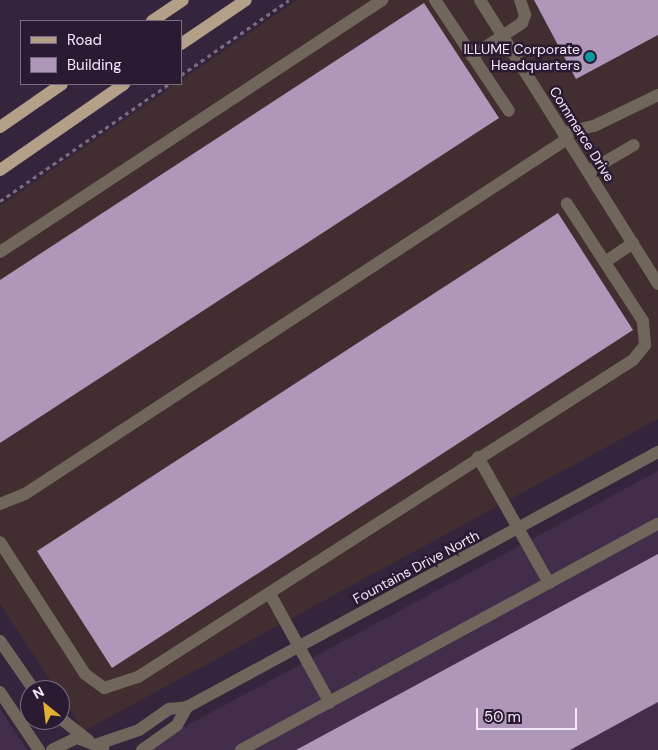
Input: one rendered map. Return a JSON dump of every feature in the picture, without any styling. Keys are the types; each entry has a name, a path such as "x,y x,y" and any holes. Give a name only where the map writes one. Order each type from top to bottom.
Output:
{"main road":[{"path":"153,20 183,0"},
{"path":"182,43 246,0"},
{"path":"0,126 61,85"},
{"path":"0,170 123,85"}],"street":[{"path":"0,252 382,0"},
{"path":"435,0 509,111"},
{"name":"Commerce Drive","path":"480,0 658,284"},
{"path":"472,56 522,23 525,15 520,0"},
{"path":"0,504 34,489 565,136 594,126 658,95"},
{"path":"588,172 634,146"},
{"path":"0,542 85,674 104,688 138,677 270,594 478,457 633,360 645,345 643,321 566,204"},
{"path":"605,262 633,243"},
{"name":"Fountains Drive North","path":"52,750 66,740 97,745 139,730 169,709 187,707 658,452"},
{"path":"478,457 549,584"},
{"path":"241,750 658,524"},
{"path":"270,594 330,703"},
{"path":"0,641 27,680"},
{"path":"0,692 40,750"},
{"name":"Fountains Drive North","path":"142,750 176,725 187,707"},
{"path":"70,725 97,745"}],"path":[{"path":"182,74 289,0"},
{"path":"0,201 168,85"}],"shaded area":[{"path":"297,0 658,0 658,419 84,731 70,710 70,680 50,680 0,604 0,206 174,85 182,85 182,80"},
{"path":"658,471 658,750 152,750 177,731"},
{"path":"0,709 27,750 0,750"}],"building":[{"name":"ILLUME Corporate Headquarters","path":"534,0 658,0 658,35 576,79"},
{"path":"424,3 499,118 0,443 0,280"},
{"path":"558,213 633,330 112,668 37,551"},
{"path":"658,554 658,702 570,750 296,750"}],"place":[{"name":"ILLUME Corporate Headquarters","path":"590,57"}]}
